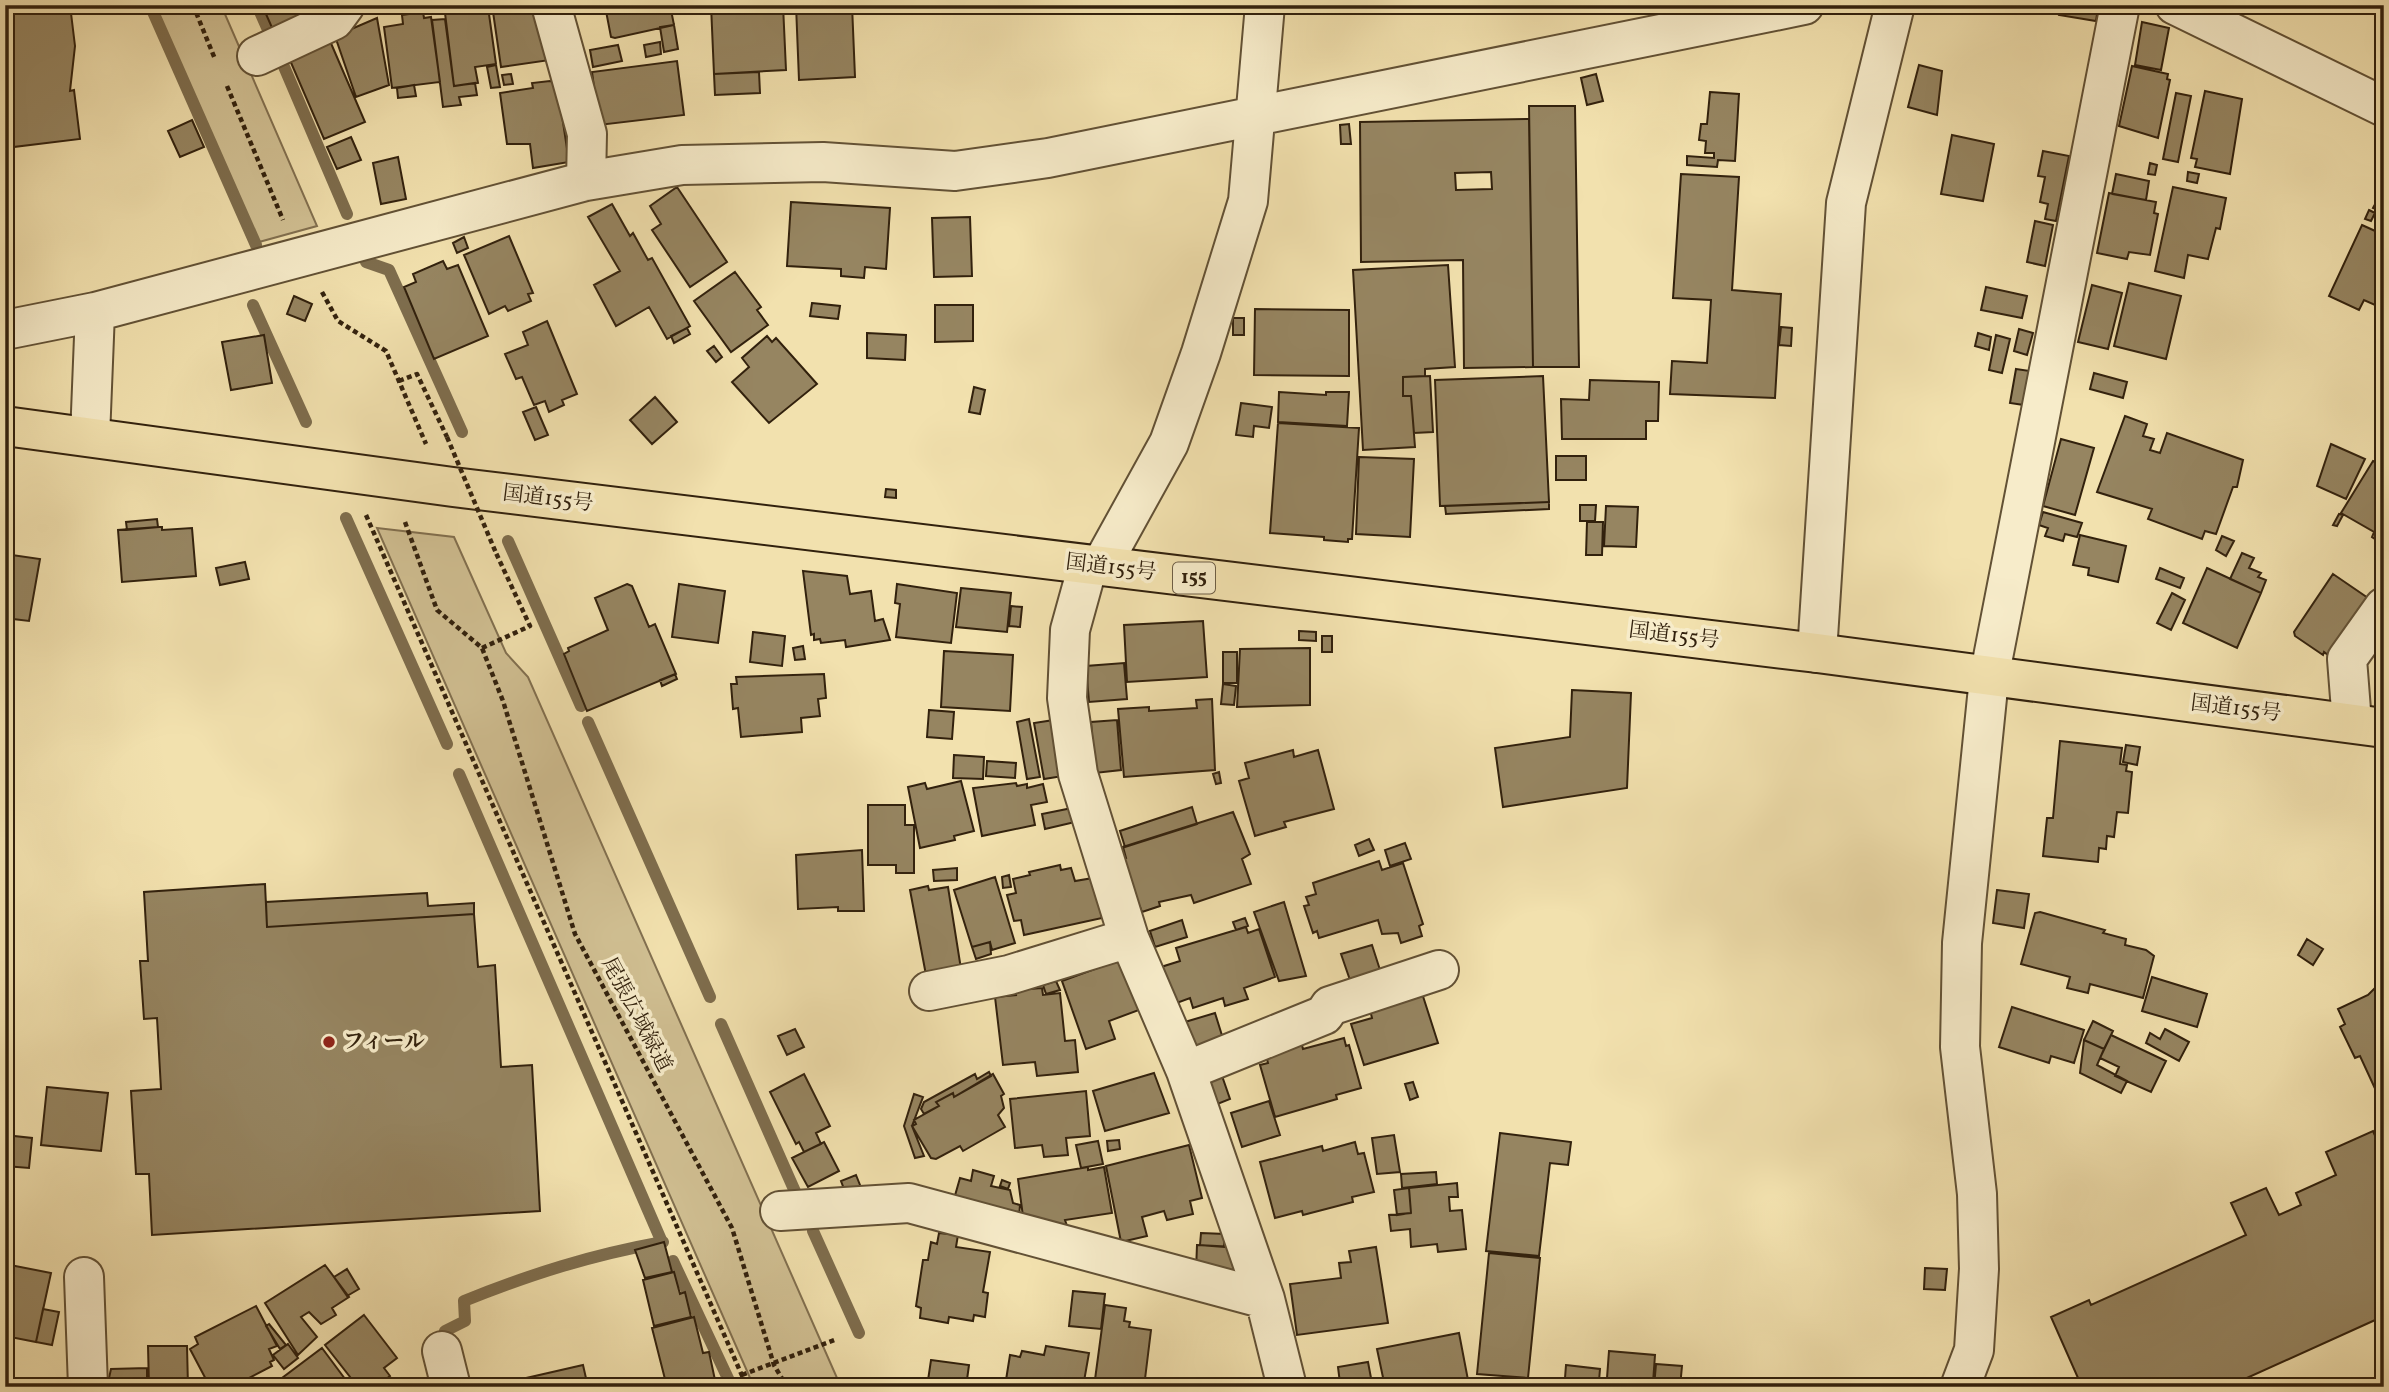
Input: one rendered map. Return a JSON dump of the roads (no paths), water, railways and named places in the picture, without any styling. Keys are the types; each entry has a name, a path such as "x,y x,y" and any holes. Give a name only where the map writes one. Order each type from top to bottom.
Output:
{"highway":[{"name":"国道155号","path":"5,426 453,487 1817,653 1989,678 2368,726"}],"street":[{"path":"257,56 334,20 345,5"},
{"path":"551,5 587,134 586,181"},
{"path":"1265,5 1248,201 1202,353 1169,443 1094,566 1070,630 1067,698 1078,774 1129,938 1186,1071 1265,1299 1287,1387"},
{"path":"5,330 94,312 586,181 682,165 823,163 955,171 1048,158 1804,5"},
{"path":"1817,653 1846,203 1895,5"},
{"path":"1960,1387 1974,1350 1979,1269 1977,1194 1960,1047 1962,943 1989,678 2120,5"},
{"path":"2175,5 2384,107"},
{"path":"90,437 94,312"},
{"path":"2368,726 2347,659 2384,607"},
{"path":"929,991 1009,975 1129,938"},
{"path":"1186,1071 1324,1015 1330,1006 1439,970"},
{"path":"780,1211 909,1203 1265,1299"},
{"path":"84,1277 88,1387"}],"waterway":[{"path":"150,5 256,245"},
{"path":"257,5 269,32"},
{"path":"282,62 347,214"},
{"path":"366,262 389,270 462,432"},
{"path":"253,305 306,422"},
{"path":"346,518 447,744"},
{"path":"508,541 581,706"},
{"path":"588,722 710,997"},
{"path":"459,774 661,1240"},
{"path":"721,1024 797,1196"},
{"path":"813,1231 859,1333"},
{"path":"445,1331 465,1321 464,1301 562,1266 663,1242"},
{"path":"673,1261 732,1387"}],"place":[{"name":"フィール","path":"329,1042"}]}
